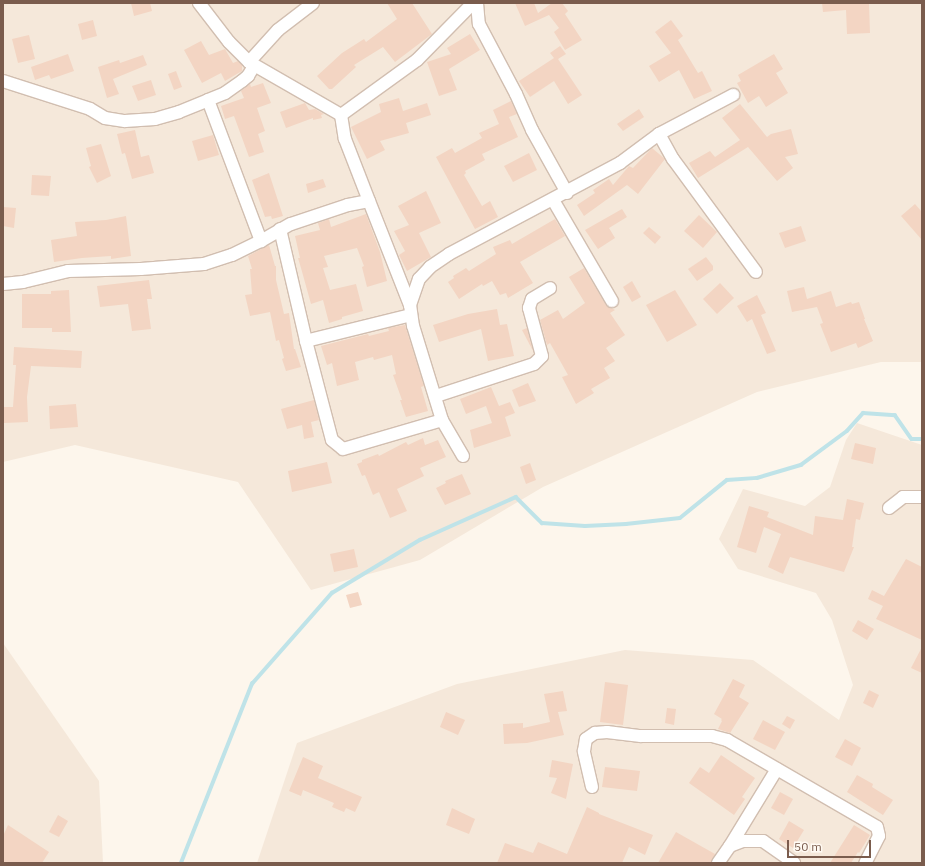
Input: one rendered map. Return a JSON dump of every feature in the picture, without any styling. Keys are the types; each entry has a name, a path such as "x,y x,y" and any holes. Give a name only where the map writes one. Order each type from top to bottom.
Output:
{"street":[{"path":"199,3 229,42 251,64 341,116"},
{"path":"3,81 90,109 105,118 125,121 155,120 225,93 242,81 248,76 251,64 278,30 313,3"},
{"path":"341,116 417,60 473,3"},
{"path":"477,3 479,24 516,94 532,130 567,193"},
{"path":"411,310 419,279 430,267 449,254 567,193 620,163 659,134 733,95"},
{"path":"208,100 261,241"},
{"path":"341,116 345,139 411,310 413,326 436,396 442,420 463,456"},
{"path":"659,134 673,159 756,272"},
{"path":"553,200 612,301"},
{"path":"3,284 23,282 68,271 141,269 204,264 232,255 261,241 280,229 326,212 369,201"},
{"path":"280,229 306,341 332,440 343,448 442,420"},
{"path":"436,396 534,364 542,356 529,308 532,299 550,288"},
{"path":"306,341 411,310"},
{"path":"889,508 903,497 922,497"},
{"path":"592,787 584,751 586,739 595,733 607,732 641,736 712,736 727,740 876,827 880,836 865,863"},
{"path":"718,863 777,769"},
{"path":"730,846 743,841 763,841 794,863"}],"shaded area":[{"path":"3,3 922,3 922,362 881,362 757,392 543,487 420,560 311,590 238,482 75,445 3,462"},
{"path":"857,423 922,445 922,863 257,863 297,743 457,684 625,650 753,660 839,720 853,685 832,620 816,593 738,569 719,539 743,489 805,506 830,487 846,440"},
{"path":"3,643 99,781 103,863 3,863"}],"building":[{"path":"131,3 150,3 152,11 134,16"},
{"path":"387,3 412,3 432,34 395,62 383,47 354,65 356,67 332,89 329,89 317,76 342,53 364,39 366,42 397,19"},
{"path":"515,3 534,3 538,13 552,3 562,3 568,11 565,14 582,40 565,50 554,32 559,28 549,15 525,26"},
{"path":"822,3 869,3 870,33 847,34 846,10 823,12"},
{"path":"93,20 97,36 82,40 78,24"},
{"path":"671,20 683,36 678,40 698,73 702,71 712,91 694,99 679,70 659,82 649,66 671,53 655,32"},
{"path":"470,34 480,50 449,69 457,90 439,96 427,62 451,54 447,48"},
{"path":"29,35 35,59 18,63 12,39"},
{"path":"201,41 209,55 225,49 233,63 238,61 242,65 242,71 225,81 221,73 202,83 184,50"},
{"path":"560,46 566,54 558,59 582,95 568,104 554,81 530,97 519,81 554,58 550,53"},
{"path":"68,54 74,71 51,79 49,75 35,80 31,67"},
{"path":"774,54 783,69 776,73 788,93 766,107 759,96 748,103 737,83 741,81 738,75"},
{"path":"143,55 147,65 113,79 119,94 107,98 98,67 119,60 120,63"},
{"path":"176,71 182,87 174,90 168,74"},
{"path":"151,80 156,95 138,101 132,86"},
{"path":"263,83 271,103 257,108 265,131 258,134 264,152 249,157 234,116 225,119 221,106 244,98 241,91 250,84 251,87"},
{"path":"399,98 403,111 427,103 431,115 406,123 409,133 380,141 385,150 367,159 351,127 381,112 379,104"},
{"path":"511,101 517,114 509,117 518,137 482,154 485,160 465,171 466,173 464,175 482,206 490,201 498,217 475,229 436,157 452,148 455,153 482,138 479,133 499,124 493,110"},
{"path":"305,103 309,110 315,109 324,114 321,115 322,118 313,120 313,118 286,128 280,112"},
{"path":"740,104 767,137 771,134 791,129 798,154 785,157 793,168 777,181 748,147 698,178 689,163 710,151 715,157 740,140 722,118"},
{"path":"639,109 644,117 623,131 617,124"},
{"path":"135,130 141,157 149,155 154,173 132,179 125,153 122,154 117,134"},
{"path":"213,135 219,155 198,161 192,141"},
{"path":"101,144 111,176 97,183 89,167 91,166 86,148"},
{"path":"652,148 665,159 638,194 627,185 584,216 577,205 595,193 593,190 609,179 613,185 629,166 633,168"},
{"path":"529,153 537,170 513,182 504,166"},
{"path":"269,173 283,216 272,219 271,216 265,217 252,180"},
{"path":"32,175 51,176 49,196 31,195"},
{"path":"323,179 326,187 308,193 306,184"},
{"path":"426,191 441,223 419,233 431,257 407,271 399,255 405,251 394,231 409,225 398,206"},
{"path":"915,204 922,212 922,240 901,216"},
{"path":"3,207 16,208 14,228 3,226"},
{"path":"622,209 627,217 609,228 615,238 598,249 585,230"},
{"path":"366,214 380,252 387,281 367,287 362,267 364,266 357,248 324,256 328,267 323,268 330,290 356,284 363,311 342,317 342,319 329,323 323,300 311,304 298,258 300,258 295,236 320,230 318,223 329,219 331,227"},
{"path":"699,215 717,232 703,248 684,231"},
{"path":"126,216 131,256 111,259 111,256 82,258 54,262 51,240 77,236 75,222 106,220"},
{"path":"555,219 565,236 520,262 533,283 508,298 506,293 500,295 492,281 483,286 482,284 459,299 448,282 454,278 453,276 466,268 469,271 496,254 493,247 510,240 512,244"},
{"path":"801,226 806,241 785,248 779,233"},
{"path":"649,227 661,237 655,244 643,233"},
{"path":"269,245 276,266 276,280 284,314 289,313 294,349 301,367 286,371 282,359 284,358 279,340 276,341 270,312 250,316 245,295 252,294 250,269 252,269 248,256"},
{"path":"706,257 713,266 713,270 697,281 688,269"},
{"path":"584,268 606,305 615,310 610,313 625,335 606,348 615,361 604,368 610,378 591,389 594,393 576,404 562,377 568,375 550,343 547,345 540,320 558,310 563,319 585,303 569,277"},
{"path":"149,280 152,299 147,299 151,329 132,331 128,304 100,307 97,286"},
{"path":"632,281 641,297 632,302 623,287"},
{"path":"720,283 734,298 717,314 703,299"},
{"path":"804,287 807,299 831,291 836,307 851,302 852,304 859,302 873,341 858,348 856,343 831,352 820,324 823,323 817,307 792,312 787,291"},
{"path":"69,290 71,332 52,332 52,328 22,328 22,294 51,294 51,291"},
{"path":"675,290 697,325 667,342 646,305"},
{"path":"757,295 766,313 761,315 776,351 767,354 752,319 747,322 737,306"},
{"path":"497,309 500,325 507,324 514,356 488,361 481,329 439,342 433,325 468,314"},
{"path":"405,325 424,386 421,387 428,411 406,417 400,400 402,400 393,375 396,374 392,355 374,360 373,357 355,362 359,380 337,386 332,363 327,365 321,346 368,334 369,336 389,331 388,328"},
{"path":"527,328 533,351 522,330"},
{"path":"14,347 82,351 81,368 31,366 27,397 28,422 4,423 4,407 13,407 16,365 13,365"},
{"path":"528,383 536,401 519,407 512,390"},
{"path":"491,387 499,406 510,402 515,413 505,417 511,436 474,448 470,430 492,423 486,406 466,414 460,399"},
{"path":"314,400 319,420 311,422 314,437 304,439 302,425 287,429 281,409"},
{"path":"76,404 78,427 50,429 49,406"},
{"path":"423,438 425,445 438,440 446,457 420,468 424,476 397,489 407,511 390,518 379,492 373,495 365,475 362,476 357,464 362,462 362,460 378,454 379,456 406,442 408,445"},
{"path":"855,443 876,448 873,464 851,459"},
{"path":"327,462 332,483 292,492 288,471"},
{"path":"530,463 536,480 526,484 520,467"},
{"path":"462,474 471,494 445,505 436,488 446,483 445,481"},
{"path":"847,499 864,503 860,520 856,519 852,547 854,547 844,572 790,557 783,574 768,567 781,534 764,527 756,553 737,547 749,506 769,512 767,517 813,535 815,516 843,520"},
{"path":"354,549 358,567 334,572 330,554"},
{"path":"906,559 922,567 922,640 876,619 883,606 868,599 872,590 884,596"},
{"path":"358,592 362,605 350,608 346,595"},
{"path":"858,620 874,629 867,640 852,631"},
{"path":"922,647 922,673 911,668"},
{"path":"733,679 745,685 739,697 749,703 730,733 718,729 722,719 714,714"},
{"path":"605,682 628,685 623,725 600,722"},
{"path":"869,690 879,695 873,708 863,703"},
{"path":"563,691 567,711 558,712 564,735 527,743 504,744 503,724 523,723 523,728 550,722 544,694"},
{"path":"667,708 676,709 674,725 665,723"},
{"path":"446,712 465,720 458,735 440,727"},
{"path":"787,716 795,720 790,729 782,724"},
{"path":"763,720 785,732 775,750 753,739"},
{"path":"845,739 861,748 852,766 835,757"},
{"path":"721,755 755,778 742,797 745,799 734,815 689,783 700,767 709,773"},
{"path":"303,757 323,766 318,778 362,797 355,812 346,808 344,812 332,807 334,803 303,790 301,796 289,791"},
{"path":"552,760 573,764 566,799 551,793 557,778 549,777"},
{"path":"605,767 640,771 637,791 602,787"},
{"path":"857,775 873,784 872,787 893,800 883,815 847,792"},
{"path":"780,792 793,799 784,815 771,808"},
{"path":"587,807 599,814 653,835 645,855 629,847 622,863 497,863 505,843 533,853 538,842 567,854"},
{"path":"452,808 475,819 469,834 446,825"},
{"path":"58,815 68,821 59,837 49,832"},
{"path":"789,821 804,830 793,848 779,839"},
{"path":"8,825 49,852 42,863 3,863 3,836"},
{"path":"854,825 870,835 859,853 858,852 851,863 830,863"},
{"path":"676,832 715,854 711,863 658,863"}],"waterway":[{"path":"181,863 252,684 332,593 420,540 516,497 542,523 585,526 626,524 680,518 727,480 757,478 801,465 847,431 863,413 895,415 912,439 922,439"}]}
